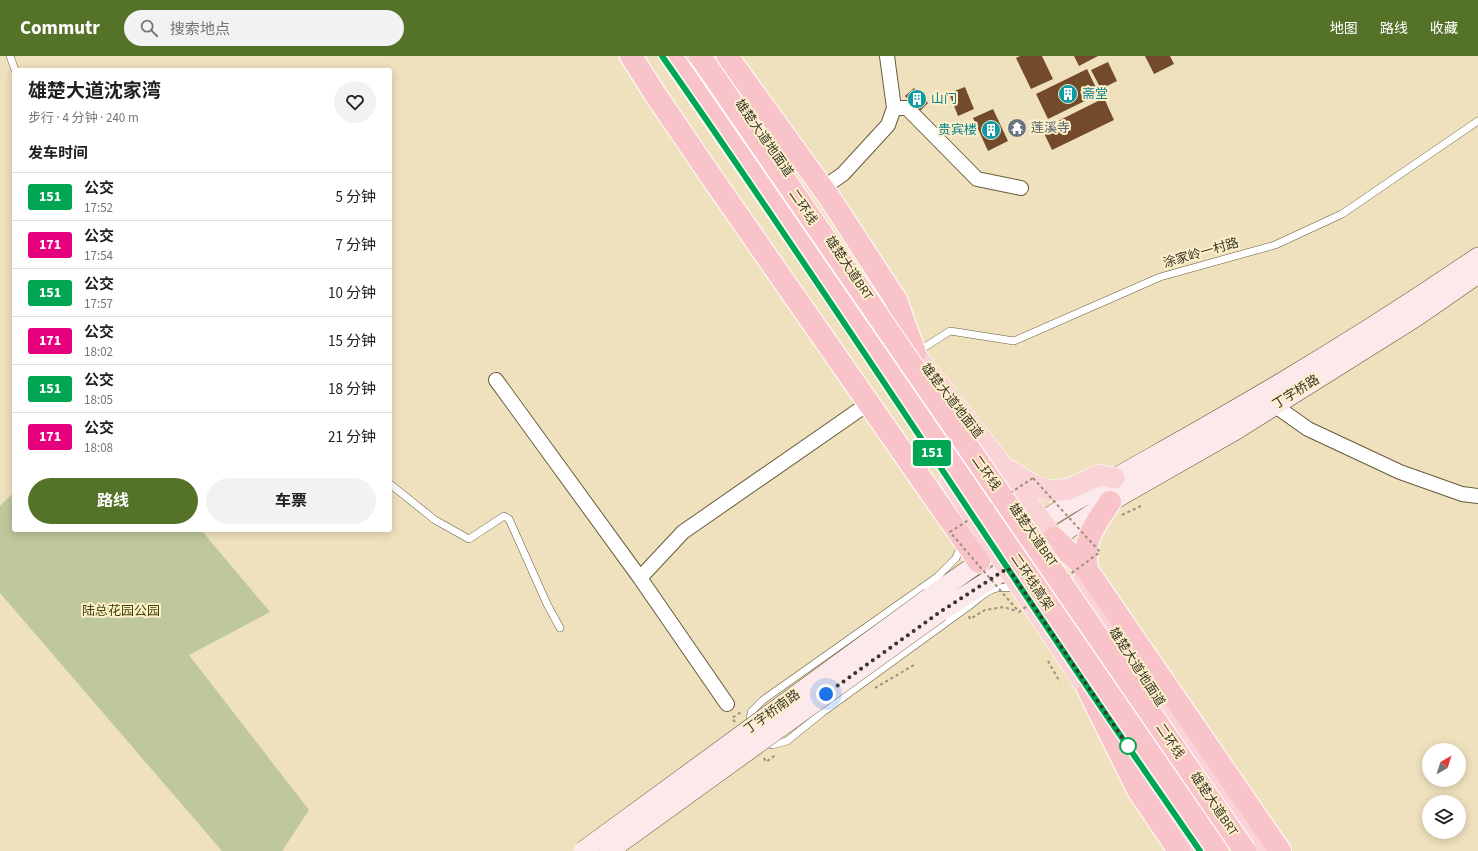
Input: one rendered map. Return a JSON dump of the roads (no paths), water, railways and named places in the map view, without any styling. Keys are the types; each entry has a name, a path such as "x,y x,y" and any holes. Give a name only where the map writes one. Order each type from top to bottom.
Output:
{"highway":[{"path":"631,56 708,172 869,403 954,536 979,562"},
{"name":"二环线高架","path":"671,56 1217,851"},
{"name":"二环线","path":"700,56 854,283 996,487 1245,851"},
{"path":"727,56 823,188 896,300 915,353"},
{"path":"1113,510 1093,528 1088,539 1085,552 1235,786 1280,851"},
{"path":"1048,530 1094,564"},
{"path":"1089,691 1131,777 1179,851"}],"main road":[{"path":"662,56 714,130 979,562 1008,568 1089,691 1200,851"},
{"name":"雄楚大道地面道","path":"706,56 915,353 1001,464 1048,530 1198,763 1258,851"},
{"name":"丁字桥路","path":"1048,530 1114,478 1245,403 1406,305 1478,257"},
{"name":"丁字桥路","path":"1048,530 1113,510 1274,405 1416,317 1478,274"},
{"path":"1001,464 1033,485 1050,491 1068,489 1099,475 1114,478"},
{"name":"丁字桥南路","path":"609,851 935,604 979,562 1048,530"},
{"name":"丁字桥南路","path":"582,851 935,604 976,588 1031,553 1048,530"}],"street":[{"path":"887,56 904,107 977,179 1021,188"},
{"path":"823,188 843,174 904,107"},
{"path":"496,380 640,578 728,704"},
{"path":"640,578 684,532 869,403"},
{"path":"1274,405 1308,429 1400,472 1462,494 1478,496"}],"lane":[{"path":"10,56 14,68"},
{"name":"涂家岭一村路","path":"915,353 950,331 1014,341 1160,277 1275,245 1342,214 1478,120"},
{"path":"392,486 435,520 469,539 504,516 509,519 547,604 560,628"},
{"path":"954,536 956,558 937,577 763,700 751,712 750,724 759,738 772,745 787,741 823,712 991,589 1005,587 1022,591"},
{"path":"937,577 979,562"},
{"path":"969,606 976,588"}],"place":[{"name":"斋堂","path":"1068,94"},
{"name":"山门","path":"917,99"},
{"name":"莲溪寺","path":"1017,128"},
{"name":"贵宾楼","path":"991,130"}],"park label":[{"name":"陆总花园公园","path":"121,611"}]}
